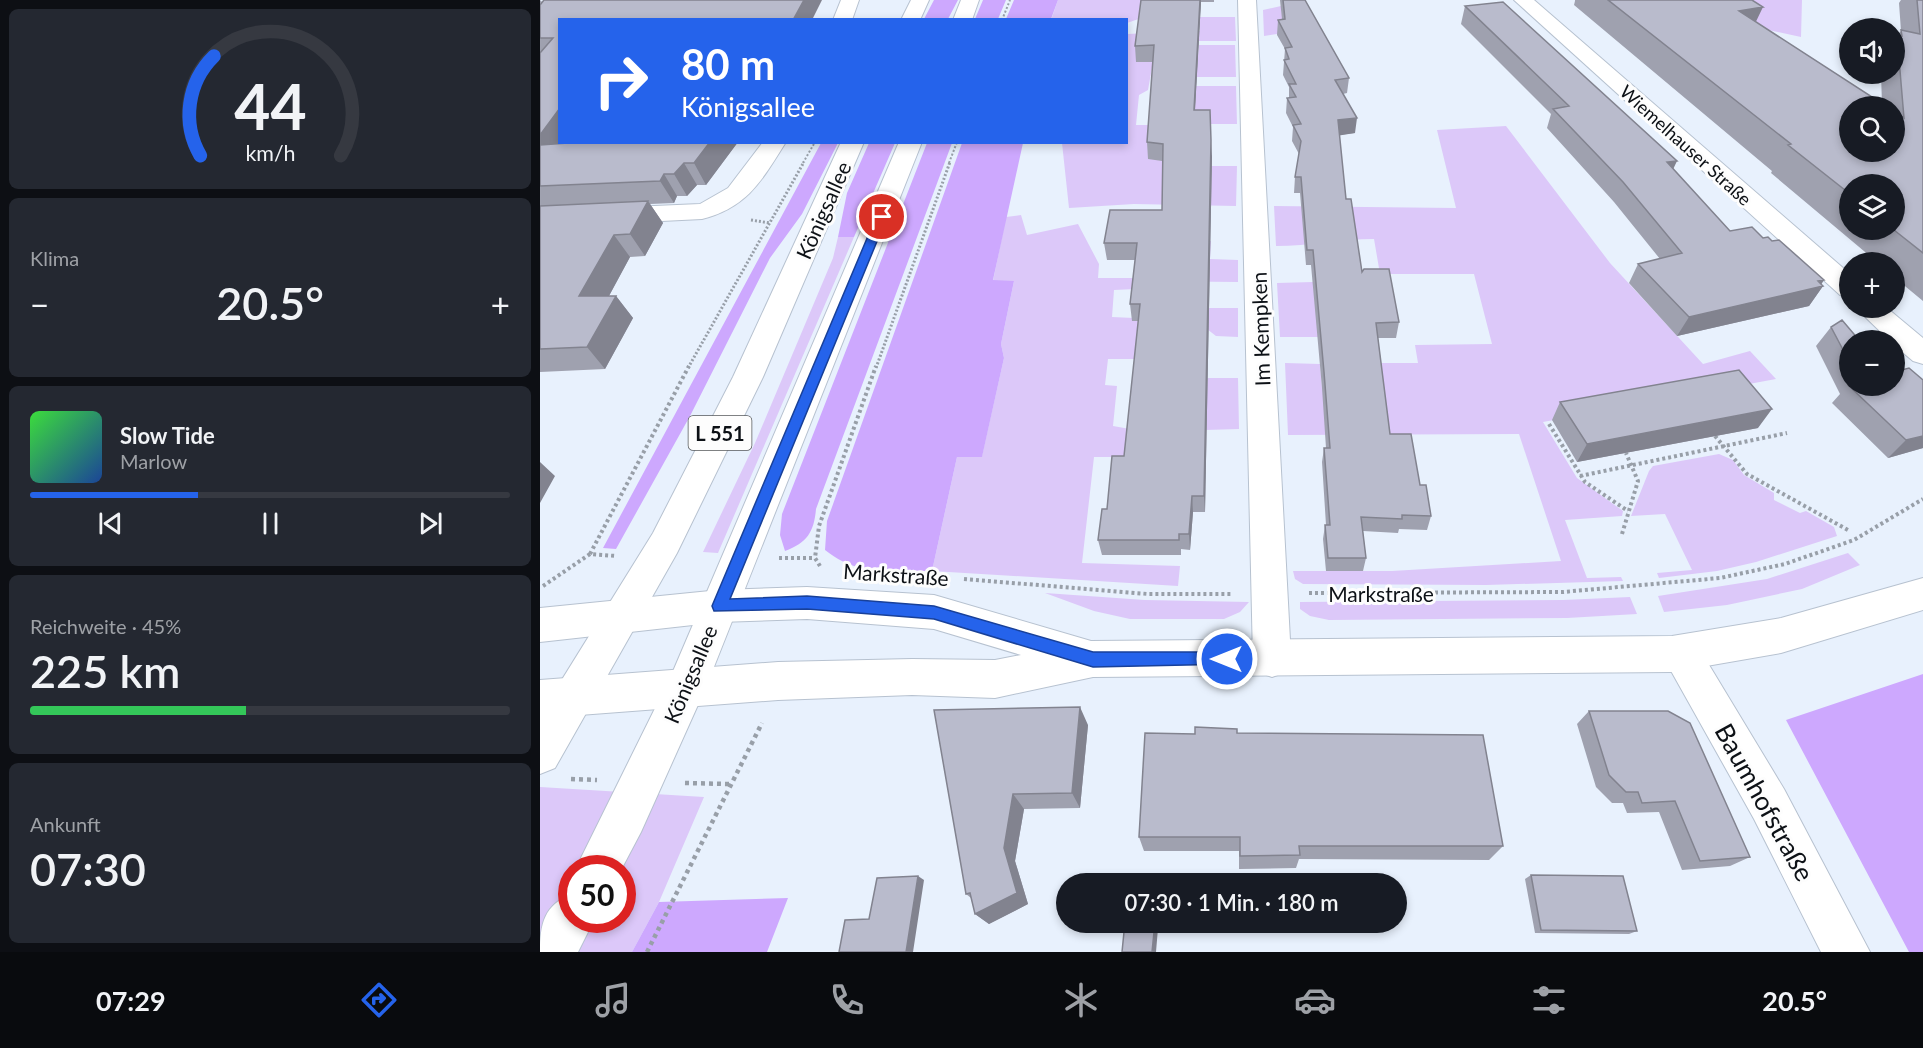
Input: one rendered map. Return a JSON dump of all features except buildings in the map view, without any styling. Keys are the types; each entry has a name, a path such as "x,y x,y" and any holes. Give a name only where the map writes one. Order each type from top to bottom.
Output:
{"main road":[{"path":"843,18 850,0"},
{"path":"911,18 920,0"},
{"path":"963,18 970,0"},
{"name":"Im Kempken","path":"1247,0 1272,659"},
{"name":"Wiemelhauser Straße","path":"1523,0 1839,279"},
{"path":"540,219 702,211 720,206 736,197 774,144"},
{"name":"Königsallee","path":"540,753 557,698 622,616 657,558 748,377 852,144"},
{"name":"Königsallee","path":"605,855 626,817 686,687 910,144"},
{"path":"1882,318 1923,354"},
{"name":"Markstraße","path":"557,698 778,681 912,677 995,679 1093,659 1633,656 1680,653 1744,645 1818,626 1916,590"},
{"name":"Markstraße","path":"540,625 720,606 807,603 934,612 1093,659"},
{"name":"Baumhofstraße","path":"1680,653 1769,804 1846,952"},
{"path":"552,952 563,933"}],"path":[{"path":"1003,18 1010,0"},
{"name":"Königsallee","path":"540,588 590,554 716,316 814,144"},
{"path":"823,569 815,558 819,526 956,144"},
{"path":"1549,424 1580,476 1628,511"},
{"path":"1580,476 1787,433"},
{"path":"1715,436 1747,474 1848,530"},
{"path":"1622,534 1638,481 1626,453"},
{"name":"Markstraße","path":"962,579 1148,594 1563,592 1720,578 1785,564 1854,540 1923,499"},
{"path":"647,952 729,784 769,709 778,681"}],"shaded area":[{"path":"934,0 958,0 949,18 925,18"},
{"path":"983,0 1006,0 998,18 975,18"},
{"path":"1014,0 1058,0 1051,18 1006,18"},
{"path":"1058,0 1194,0 1128,23 1128,18 1052,18"},
{"path":"1710,0 1802,0 1801,37 1745,25"},
{"path":"1281,6 1284,33 1264,36 1263,10"},
{"path":"1200,17 1235,17 1236,41 1140,41 1137,62 1153,62 1148,90 1139,95 1136,125 1161,125 1209,166 1237,166 1236,206 1134,204 1069,208 1062,144 1128,144 1128,34 1200,31"},
{"path":"1199,45 1235,45 1236,77 1196,77"},
{"path":"1196,86 1236,86 1237,124 1194,124"},
{"path":"1506,126 1610,263 1703,364 1750,351 1776,379 1543,422 1577,478 1623,511 1622,516 1565,520 1587,578 1621,577 1623,581 1486,585 1303,584 1295,579 1293,571 1392,571 1561,561 1519,434 1288,435 1285,363 1320,364 1322,388 1375,363 1418,363 1415,345 1492,344 1474,274 1380,274 1374,239 1276,246 1274,206 1456,208 1437,130"},
{"path":"820,144 837,144 802,214 770,258 690,416 616,549 603,548"},
{"path":"869,144 895,144 854,237 838,237 847,193"},
{"path":"927,144 952,144 816,509 811,530 804,540 785,551 780,535 782,514"},
{"path":"962,144 1023,144 993,280 1014,281 1001,344 1004,358 982,457 957,457 932,571 876,571 850,565 825,550 827,521"},
{"path":"1021,215 1027,235 1078,224 1099,264 1098,278 1145,278 1184,242 1211,241 1210,259 1238,260 1238,282 1137,281 1136,289 1114,290 1112,317 1200,321 1167,359 1108,359 1105,385 1117,386 1113,426 1169,436 1168,457 1094,457 1082,563 1180,566 1178,586 932,571 957,457 982,456 1004,358 1001,344 1014,281 993,281 1006,217"},
{"path":"838,237 854,237 718,553 703,552 755,443 833,258"},
{"path":"1313,282 1315,303 1342,337 1280,337 1277,283"},
{"path":"1208,308 1238,308 1238,337 1216,336 1207,329"},
{"path":"1206,378 1238,378 1239,429 1205,430"},
{"path":"1719,454 1733,460 1744,475 1774,493 1774,500 1800,513 1806,511 1834,527 1837,536 1756,562 1717,571 1659,578 1657,573 1692,570 1665,514 1631,516 1649,471 1653,466"},
{"path":"1848,553 1860,565 1802,589 1727,605 1664,612 1658,596 1767,579"},
{"path":"1045,593 1145,600 1249,602 1240,612 1224,619 1130,619 1094,611"},
{"path":"1630,597 1637,614 1567,618 1329,620 1310,616 1300,609 1300,602 1563,600"},
{"path":"1923,674 1923,952 1909,952 1786,720"},
{"path":"540,787 704,797 659,902 632,952 540,952"},
{"path":"788,898 767,952 632,952 659,902"}],"route":[{"path":"882,217 720,606 807,603 934,612 1093,659 1227,659"}]}
